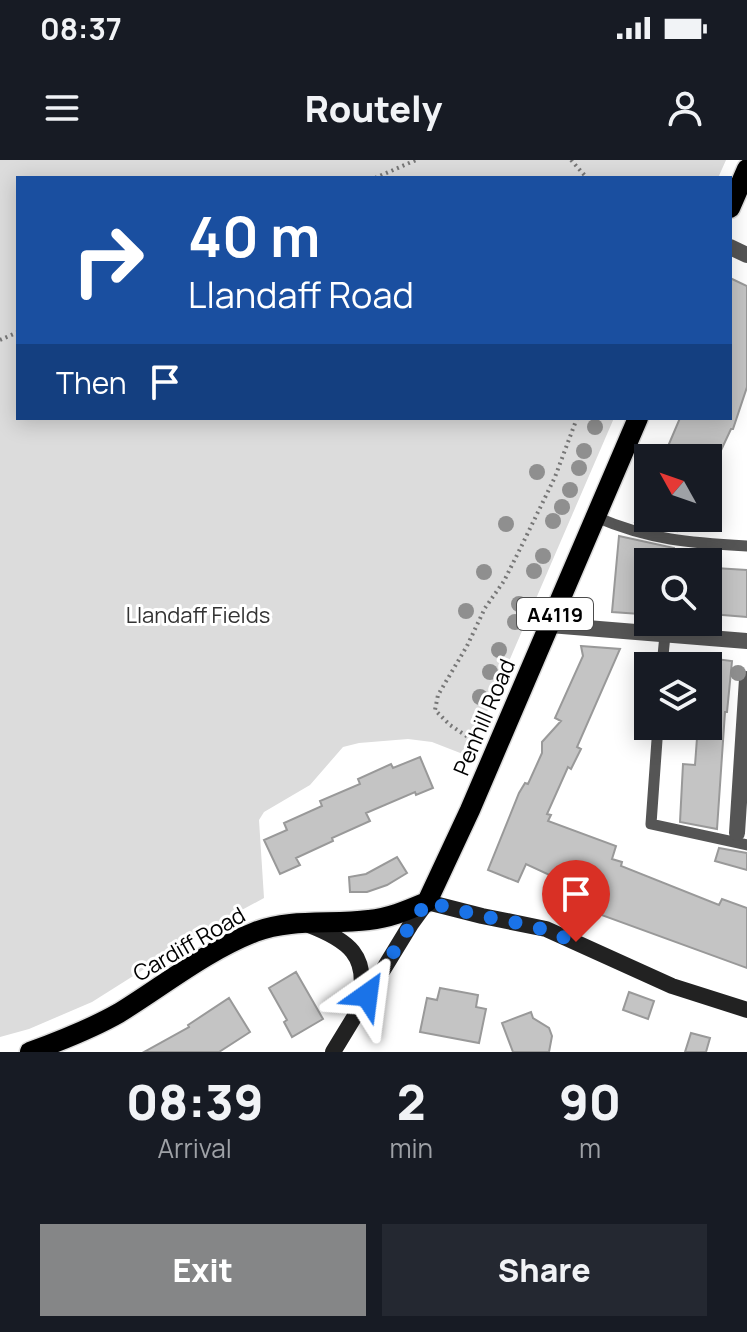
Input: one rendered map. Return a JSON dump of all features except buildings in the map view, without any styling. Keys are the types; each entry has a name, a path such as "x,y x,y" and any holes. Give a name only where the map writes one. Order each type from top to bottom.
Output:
{"main road":[{"path":"732,203 747,169"},
{"name":"Penhill Road","path":"427,902 465,822 637,420"},
{"path":"333,1052 427,902 546,929 672,986 747,1010"},
{"name":"Cardiff Road","path":"30,1052 90,1028 207,957 252,934 286,924 371,920 427,902"},
{"path":"304,923 327,932 351,947 361,965 363,977 356,1014"}],"street":[{"path":"550,625 634,632"},
{"path":"679,636 747,641"},
{"path":"740,840 747,679"}],"lane":[{"path":"596,517 657,538 747,546"},
{"path":"657,740 651,824 740,840"}],"path":[{"path":"380,176 416,160"},
{"path":"571,160 585,176"},
{"path":"477,743 450,725 435,710 438,695 485,608 504,581 555,477 576,420"}],"green space":[{"name":"Llandaff Fields","path":"0,160 726,160 719,176 16,176 16,420 613,420 468,756 432,742 408,739 343,747 310,785 264,812 259,820 264,898 214,925 92,1002 29,1029 0,1037"}],"route":[{"path":"367,995 427,902 533,926 576,942"}]}
